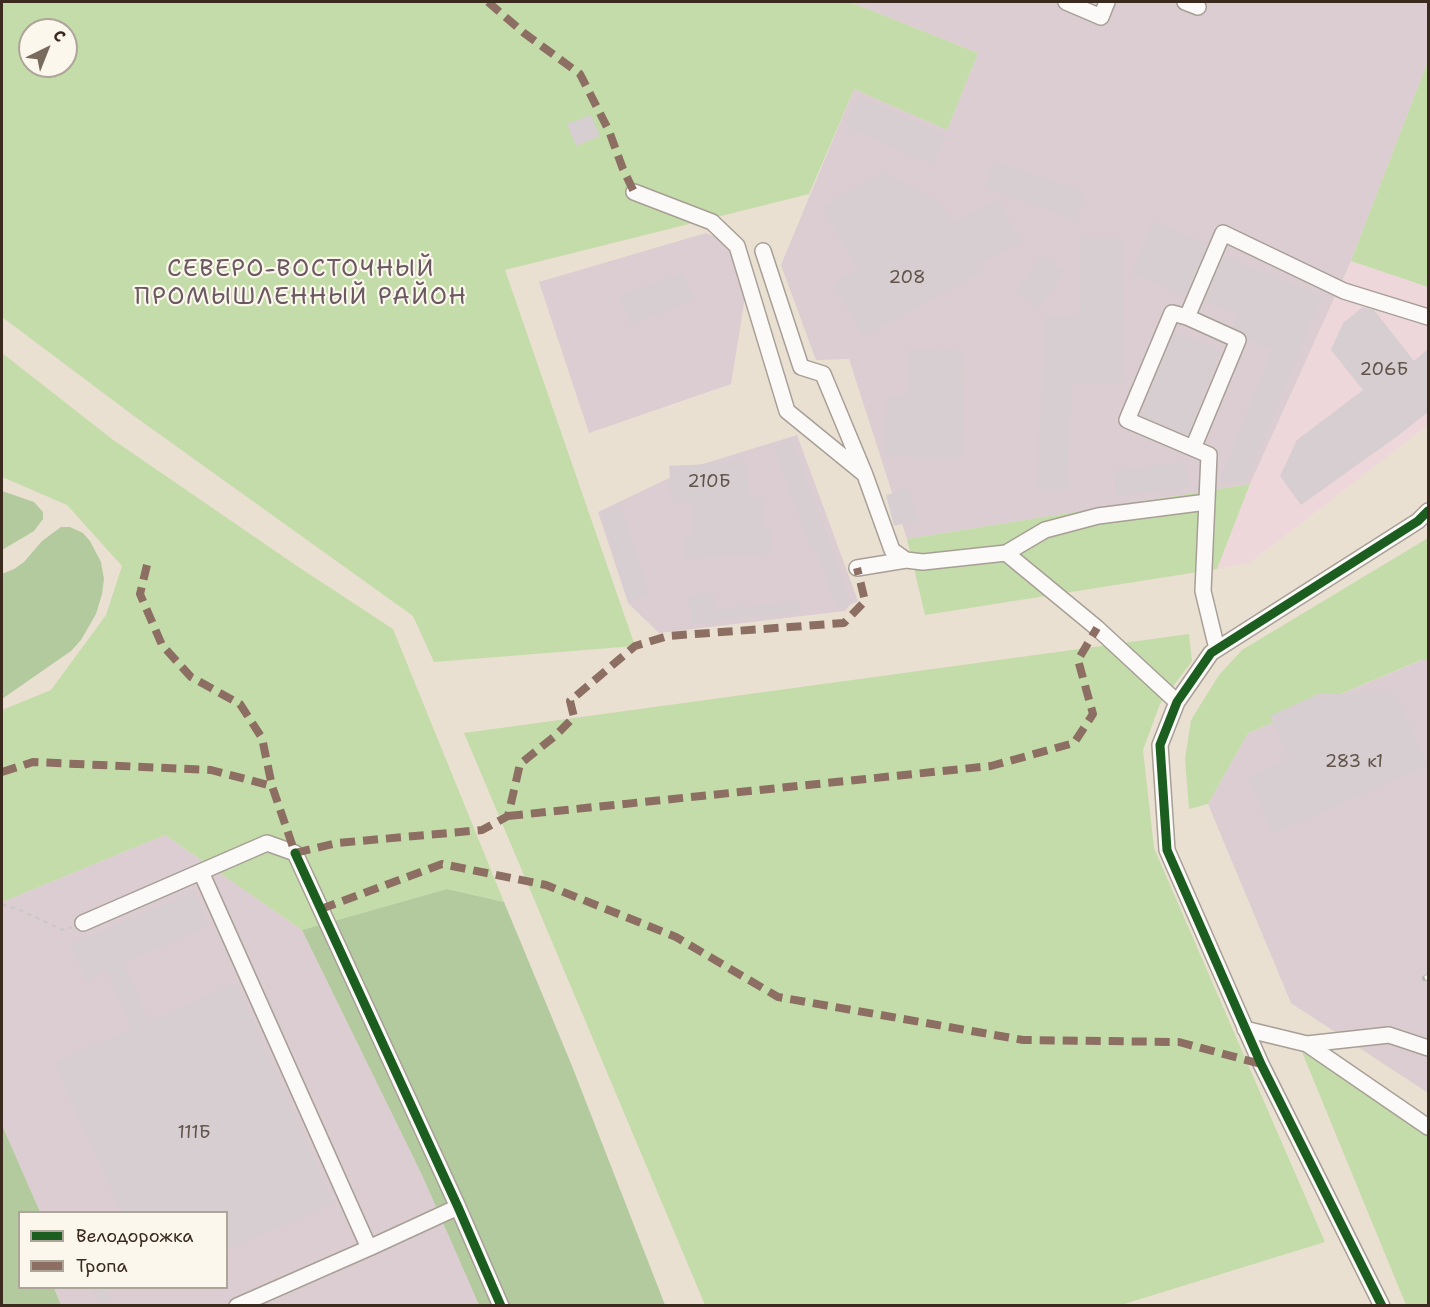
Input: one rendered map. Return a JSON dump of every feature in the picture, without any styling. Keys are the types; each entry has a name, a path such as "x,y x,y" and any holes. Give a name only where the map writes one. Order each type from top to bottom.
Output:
{"street":[{"path":"1066,2 1101,17 1107,2"},
{"path":"634,192 712,222 737,246 787,411 865,475"},
{"path":"1187,317 1223,233 1344,291 1428,317"},
{"path":"763,251 801,368 823,374 865,475 892,550 906,560"},
{"path":"1193,448 1238,340 1187,317 1172,313 1127,420 1209,455 1203,591 1217,649"},
{"path":"857,568 906,560 923,562 1006,553 1045,530 1088,519 1207,501"},
{"path":"1382,1305 1261,1064 1167,850 1160,745 1177,702 1210,653 1418,521 1428,511"},
{"path":"1006,553 1097,628 1177,702"},
{"path":"83,923 267,843 295,853 501,1305"},
{"path":"201,872 369,1248"},
{"path":"1245,1029 1306,1044 1389,1035 1428,1047"},
{"path":"1306,1044 1428,1127"},
{"path":"237,1305 458,1207"}],"path":[{"path":"2,904 63,930 83,923"}],"shaded area":[{"path":"850,2 1428,2 1428,61 1351,261 1250,484 907,539 849,359 816,360 781,265 854,89 947,130 978,53"},
{"path":"706,233 729,242 746,291 731,384 589,433 539,282"},
{"path":"1351,261 1428,287 1428,425 1251,562 1217,569 1250,484"},
{"path":"797,435 858,601 845,611 659,633 628,603 598,512 690,468"},
{"path":"1422,660 1428,660 1428,1093 1291,1003 1208,804 1248,733"},
{"path":"165,835 302,930 422,1175 479,1305 61,1305 54,1289 228,1289 228,1211 40,1211 2,1125 2,902"}],"green space":[{"path":"2,2 850,2 978,53 947,130 854,89 809,194 505,270 635,646 434,662 413,616 134,416 2,317"},
{"path":"1428,61 1428,287 1351,261"},
{"path":"2,353 112,439 393,629 504,902 447,889 302,930 165,835 2,902 2,710 51,690 106,615 122,566 67,505 2,477"},
{"path":"1250,484 1217,569 925,615 907,539"},
{"path":"2,491 34,502 43,512 43,519 34,531 2,550"},
{"path":"61,527 70,527 83,533 101,562 104,579 96,614 81,640 71,651 2,699 2,574 24,562 42,541"},
{"path":"1428,538 1428,660 1421,660 1248,733 1208,804 1189,809 1185,759 1191,720 1219,675 1242,650"},
{"path":"1189,634 1192,661 1160,704 1143,750 1154,848 1325,1242 1121,1305 705,1305 464,733"},
{"path":"447,889 504,902 572,1066 665,1305 479,1305 422,1175 302,930"},
{"path":"1302,1052 1428,1130 1428,1305 1406,1305"},
{"path":"2,1125 40,1211 18,1211 18,1289 54,1289 61,1305 2,1305"}],"building":[{"path":"859,97 945,135 932,164 846,126"},
{"path":"591,115 600,136 576,146 567,124"},
{"path":"994,161 1085,193 1075,219 985,187"},
{"path":"885,173 941,204 952,224 998,200 1020,242 975,265 979,273 863,336 834,283 858,270 823,206"},
{"path":"1153,222 1208,244 1186,295 1132,273"},
{"path":"1080,238 1122,238 1123,383 1072,384 1067,489 1037,488 1045,316 1080,318"},
{"path":"1042,256 1064,271 1039,307 1017,291"},
{"path":"1223,257 1321,296 1246,482 1220,481 1273,349 1247,338 1242,331 1233,327 1238,314 1205,301"},
{"path":"683,273 694,300 630,324 620,296"},
{"path":"1363,307 1374,310 1414,361 1428,349 1428,412 1301,505 1280,476 1297,440 1363,390 1331,350 1343,323"},
{"path":"1174,333 1220,350 1188,435 1141,415"},
{"path":"908,349 963,350 962,457 886,456 887,396 908,396"},
{"path":"792,441 850,605 837,609 817,548 812,550 774,447"},
{"path":"747,462 749,499 761,498 762,529 770,528 771,554 684,558 683,536 692,536 692,501 672,503 669,466"},
{"path":"1185,462 1188,487 1117,496 1114,471"},
{"path":"909,489 917,520 894,526 886,495"},
{"path":"620,506 649,595 629,601 601,512"},
{"path":"714,593 715,609 799,601 800,612 691,624 688,596"},
{"path":"1318,694 1395,694 1427,765 1273,833 1248,777 1289,759 1270,716"},
{"path":"193,891 208,926 123,963 149,1022 236,983 333,1203 228,1249 228,1211 122,1211 55,1063 132,1029 107,970 86,979 71,945"},
{"path":"93,1289 108,1289 112,1300 100,1305"}],"marked path":[{"path":"488,2 524,33 580,74 609,131 634,192"},
{"path":"147,565 140,594 162,645 191,677 240,704 262,738 272,786"},
{"path":"2,772 33,762 211,770 272,786 295,853 337,843 482,830 508,816 520,764 555,736 574,717 570,701 635,646 668,636 844,623 865,601 857,568"},
{"path":"508,816 991,766 1074,743 1093,714 1078,660 1097,628"},
{"path":"321,909 442,864 546,885 676,937 778,997 1023,1040 1179,1042 1261,1064"}],"cycle path":[{"path":"1382,1306 1261,1064 1167,850 1160,745 1177,702 1211,653 1418,521 1428,511"},
{"path":"295,853 458,1207 501,1306"}],"district":[{"name":"СЕВЕРО-ВОСТОЧНЫЙ ПРОМЫШЛЕННЫЙ РАЙОН","path":"301,284"}]}
